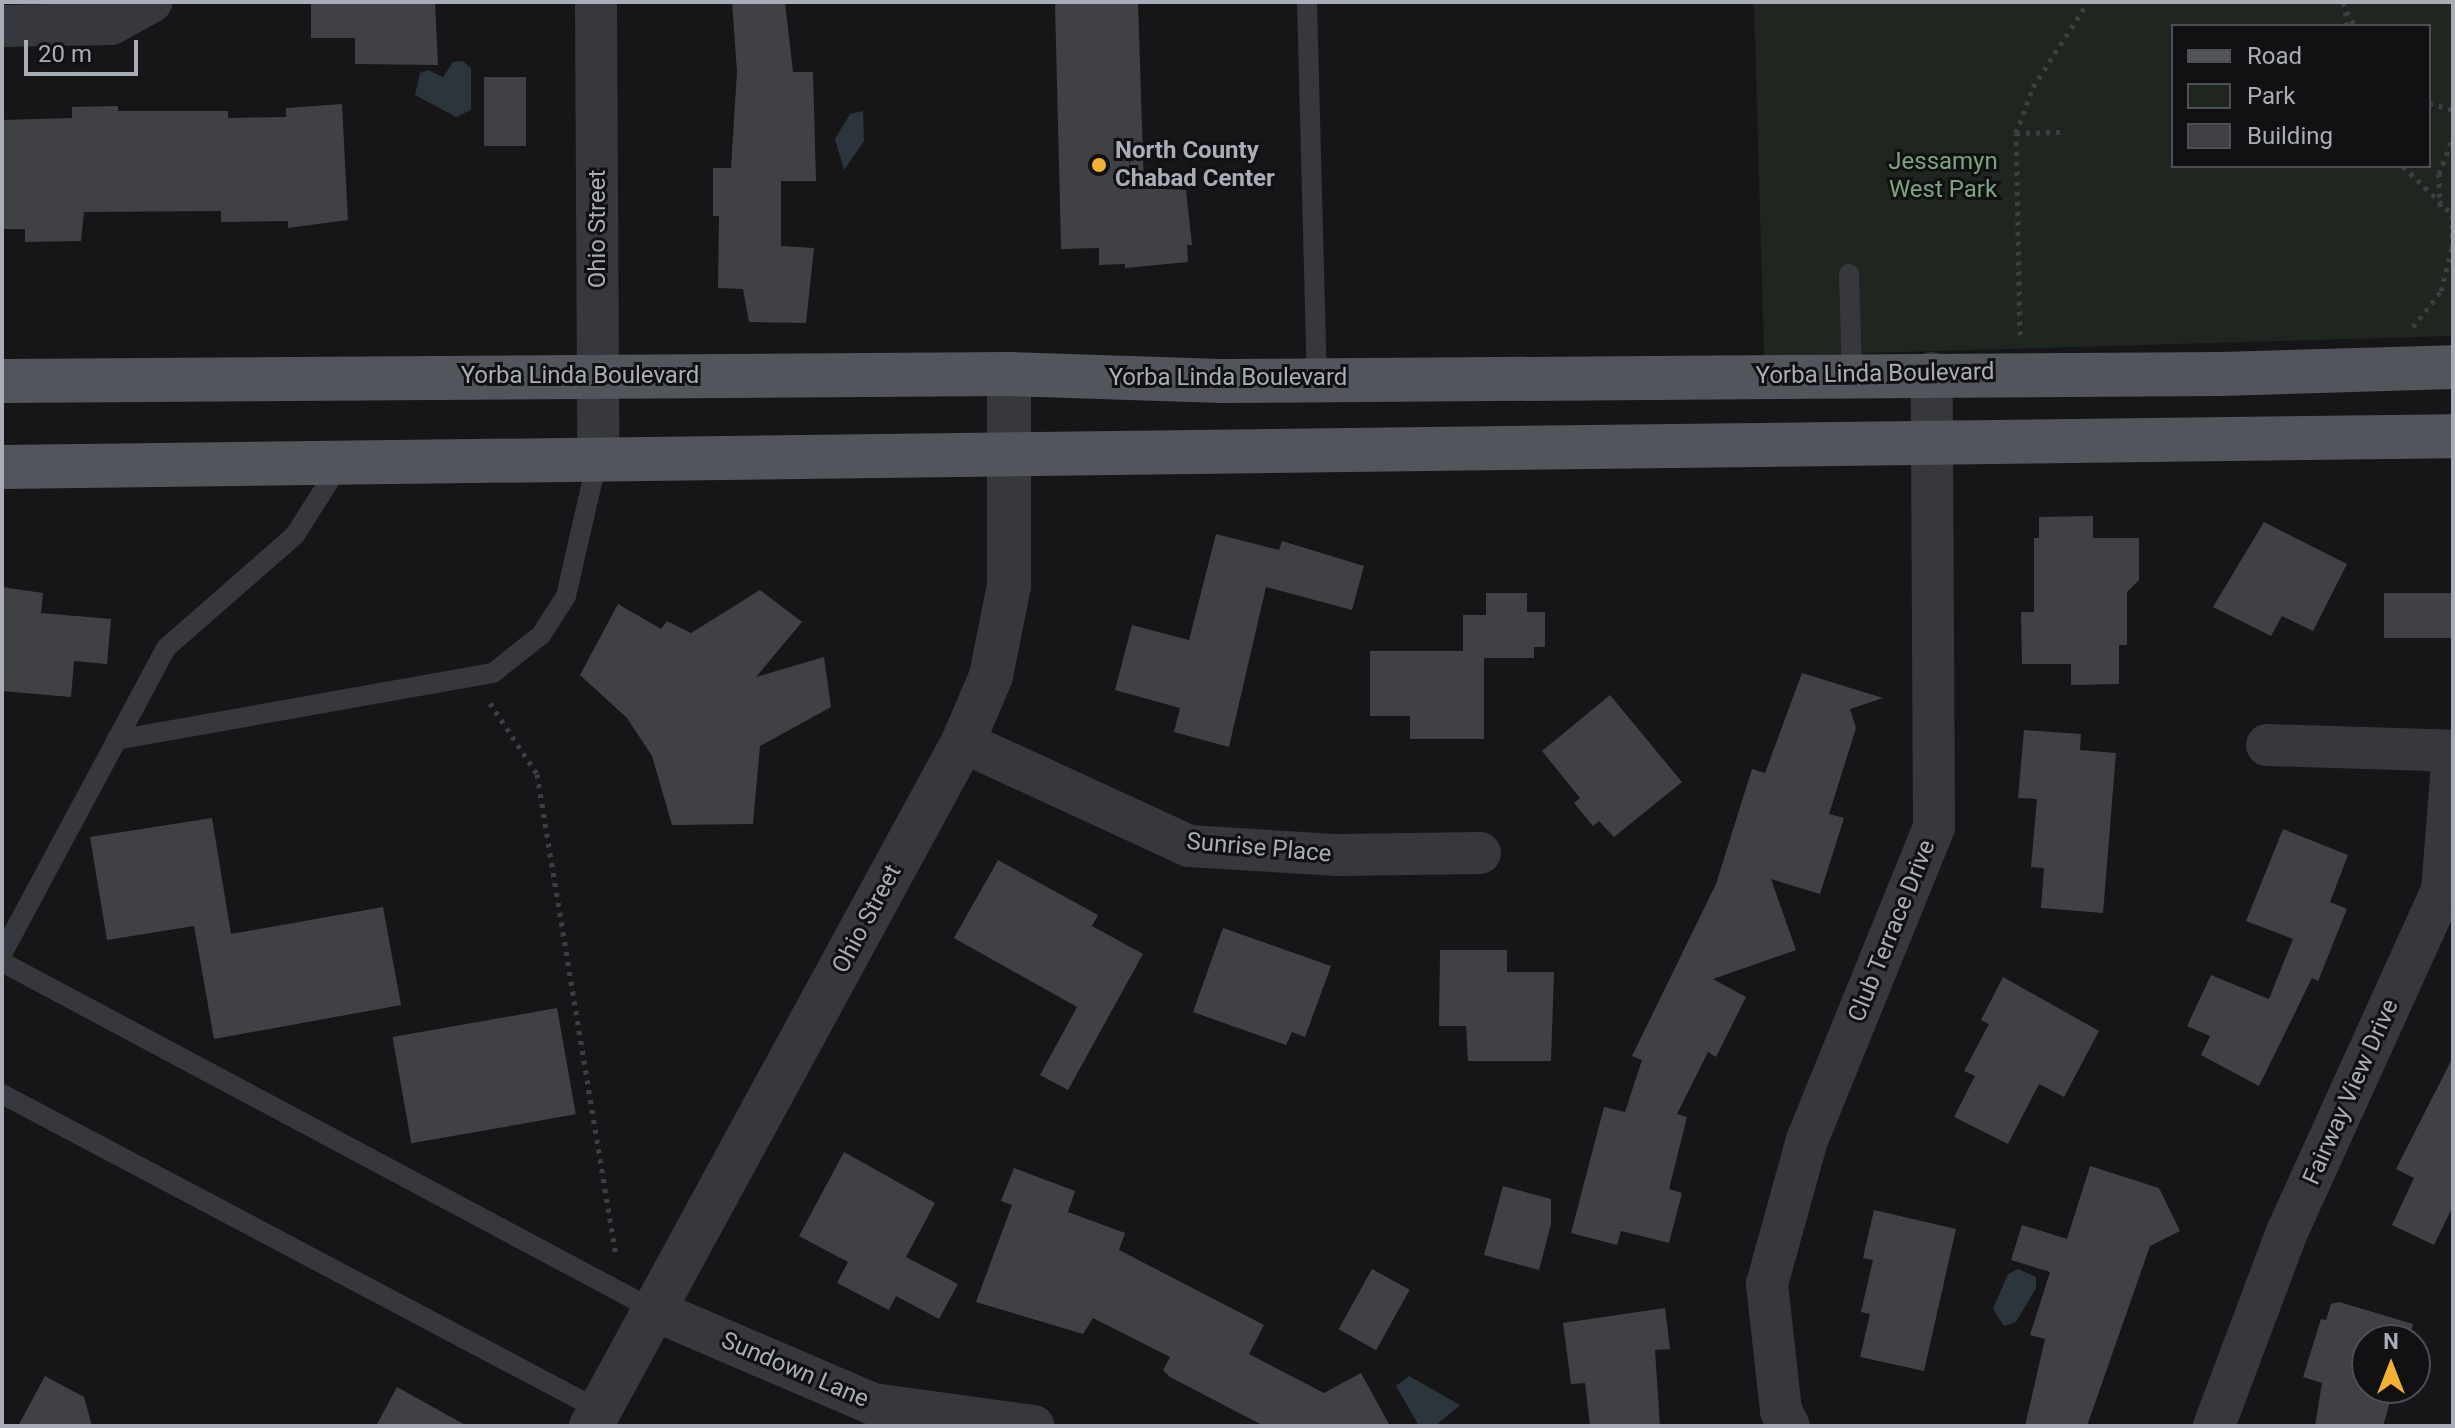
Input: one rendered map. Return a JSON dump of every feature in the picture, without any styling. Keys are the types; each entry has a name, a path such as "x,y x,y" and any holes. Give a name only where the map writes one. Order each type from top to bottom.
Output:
{"main road":[{"name":"Yorba Linda Boulevard","path":"2,381 1009,374 1317,380 2025,372 2221,374 2453,367"},
{"path":"2,467 598,456 2453,436"}],"street":[{"path":"2,26 111,24 151,2"},
{"name":"Ohio Street","path":"596,2 598,456"},
{"name":"Club Terrace Drive","path":"1789,1426 1781,1411 1767,1284 1807,1140 1934,827 1932,373"},
{"name":"Ohio Street","path":"595,1418 639,1302 963,742 991,676 1009,586 1009,374"},
{"name":"Sunrise Place","path":"963,742 1189,846 1338,855 1480,853"},
{"name":"Fairway View Drive","path":"2214,1426 2287,1232 2442,891 2453,751 2267,745"},
{"name":"Sundown Lane","path":"639,1302 873,1404 1034,1426"}],"lane":[{"path":"1307,2 1317,380"},
{"path":"1849,274 1852,374"},
{"path":"116,740 474,679 493,673 541,635 566,596 598,456"},
{"path":"2,954 166,648 295,535 342,461"},
{"path":"2,962 639,1302"},
{"path":"2,1094 595,1418"}],"path":[{"path":"2025,372 2019,321 2016,133 2033,87 2088,2"},
{"path":"2343,3 2347,24"},
{"path":"2343,3 2353,24"},
{"path":"2431,104 2453,110"},
{"path":"2016,133 2064,132"},
{"path":"2440,207 2439,174 2453,137"},
{"path":"2380,368 2441,291 2452,248 2453,215 2440,207 2405,168"},
{"path":"474,679 537,774 613,1253 630,1274 639,1302"}],"green space":[{"name":"Jessamyn West Park","path":"1754,2 2453,2 2453,336 1764,356"}],"shaded area":[{"path":"463,61 471,68 471,110 456,117 415,95 420,73 428,70 443,77 453,62"},
{"path":"863,111 864,141 844,170 835,139 850,114"},
{"path":"2018,1269 2036,1277 2036,1288 2016,1322 2004,1326 1993,1309 2008,1274"},
{"path":"1409,1376 1460,1405 1435,1426 1419,1426 1396,1386"}],"building":[{"path":"311,2 435,2 438,65 355,64 355,38 311,38"},
{"path":"732,2 785,2 793,72 813,72 816,181 781,181 781,246 814,248 806,323 749,322 743,289 718,288 719,216 713,216 713,168 731,168 737,72"},
{"name":"North County Chabad Center","path":"1055,2 1138,2 1144,188 1186,190 1192,245 1187,245 1188,262 1125,268 1125,264 1099,265 1099,248 1061,249"},
{"path":"484,77 526,77 526,146 484,146"},
{"path":"342,104 348,220 288,228 288,221 221,222 221,211 84,212 81,241 25,242 25,229 2,229 2,120 72,118 72,107 118,106 118,111 228,111 228,118 286,117 286,108"},
{"path":"2093,516 2093,538 2139,538 2139,580 2127,592 2127,645 2119,645 2119,684 2071,685 2071,664 2022,664 2021,612 2034,612 2034,538 2039,538 2039,517"},
{"path":"2264,522 2347,564 2313,631 2282,616 2271,636 2213,607"},
{"path":"1216,534 1279,550 1282,541 1364,566 1352,610 1266,587 1229,747 1174,732 1180,708 1115,690 1132,625 1189,640"},
{"path":"2,587 43,593 41,613 111,619 107,664 74,661 71,697 2,691"},
{"path":"760,590 802,622 756,677 824,657 831,707 760,746 753,824 672,825 652,756 627,718 580,675 618,604 661,629 667,621 691,633"},
{"path":"1486,593 1527,593 1527,612 1545,612 1545,647 1534,647 1534,658 1484,658 1484,739 1410,739 1410,716 1370,716 1370,651 1463,651 1463,615 1486,615"},
{"path":"2384,593 2453,593 2453,638 2384,638"},
{"path":"1802,673 1883,698 1850,709 1856,728 1829,814 1844,818 1820,894 1771,879 1796,950 1713,979 1746,997 1716,1057 1708,1052 1677,1114 1687,1117 1669,1189 1682,1193 1669,1243 1621,1231 1617,1245 1571,1233 1604,1107 1625,1112 1642,1060 1632,1056 1716,884 1752,769 1765,773"},
{"path":"1610,695 1682,782 1614,837 1599,821 1593,826 1574,803 1580,798 1542,751"},
{"path":"2024,730 2081,734 2080,750 2116,753 2103,913 2041,908 2044,868 2031,867 2037,799 2018,798"},
{"path":"212,818 231,934 383,907 401,1005 214,1039 194,926 107,940 90,837"},
{"path":"2283,829 2348,855 2330,902 2347,909 2318,981 2312,978 2259,1086 2201,1055 2210,1036 2187,1026 2211,975 2269,999 2293,939 2246,921"},
{"path":"998,860 1098,915 1092,926 1143,954 1068,1090 1040,1075 1077,1007 954,938"},
{"path":"1223,928 1331,966 1305,1037 1292,1032 1286,1045 1193,1012"},
{"path":"1440,950 1507,950 1507,972 1554,972 1551,1061 1468,1061 1466,1026 1439,1026"},
{"path":"2003,977 2099,1031 2064,1097 2039,1084 2008,1144 1954,1117 1975,1076 1964,1071 1989,1024 1981,1020"},
{"path":"557,1008 576,1114 411,1143 393,1037"},
{"path":"2453,1057 2453,1206 2434,1245 2392,1225 2414,1178 2396,1169"},
{"path":"844,1152 935,1203 906,1257 958,1284 939,1319 896,1296 889,1310 837,1283 848,1262 799,1236"},
{"path":"2090,1166 2159,1188 2180,1231 2150,1246 2087,1426 2025,1426 2045,1339 2030,1335 2050,1272 2011,1260 2022,1225 2067,1239"},
{"path":"1014,1168 1075,1191 1068,1212 1125,1233 1119,1250 1264,1325 1249,1354 1324,1393 1361,1373 1390,1426 1264,1426 1170,1377 1163,1370 1170,1357 1093,1318 1083,1334 976,1302 1012,1205 1001,1201"},
{"path":"1503,1186 1551,1199 1551,1224 1539,1270 1484,1255"},
{"path":"1874,1210 1956,1229 1924,1371 1860,1357 1870,1314 1861,1312 1873,1260 1863,1258"},
{"path":"1372,1269 1410,1290 1376,1350 1339,1329"},
{"path":"2339,1302 2413,1324 2351,1324 2351,1404 2389,1404 2383,1426 2315,1426 2322,1383 2303,1377 2321,1319 2326,1320 2331,1304"},
{"path":"1665,1308 1670,1349 1655,1350 1660,1426 1590,1426 1585,1383 1571,1384 1563,1323"},
{"path":"45,1376 84,1397 92,1426 18,1426"},
{"path":"397,1387 467,1426 376,1426"}],"place":[{"name":"North County Chabad Center","path":"1099,165"}]}
